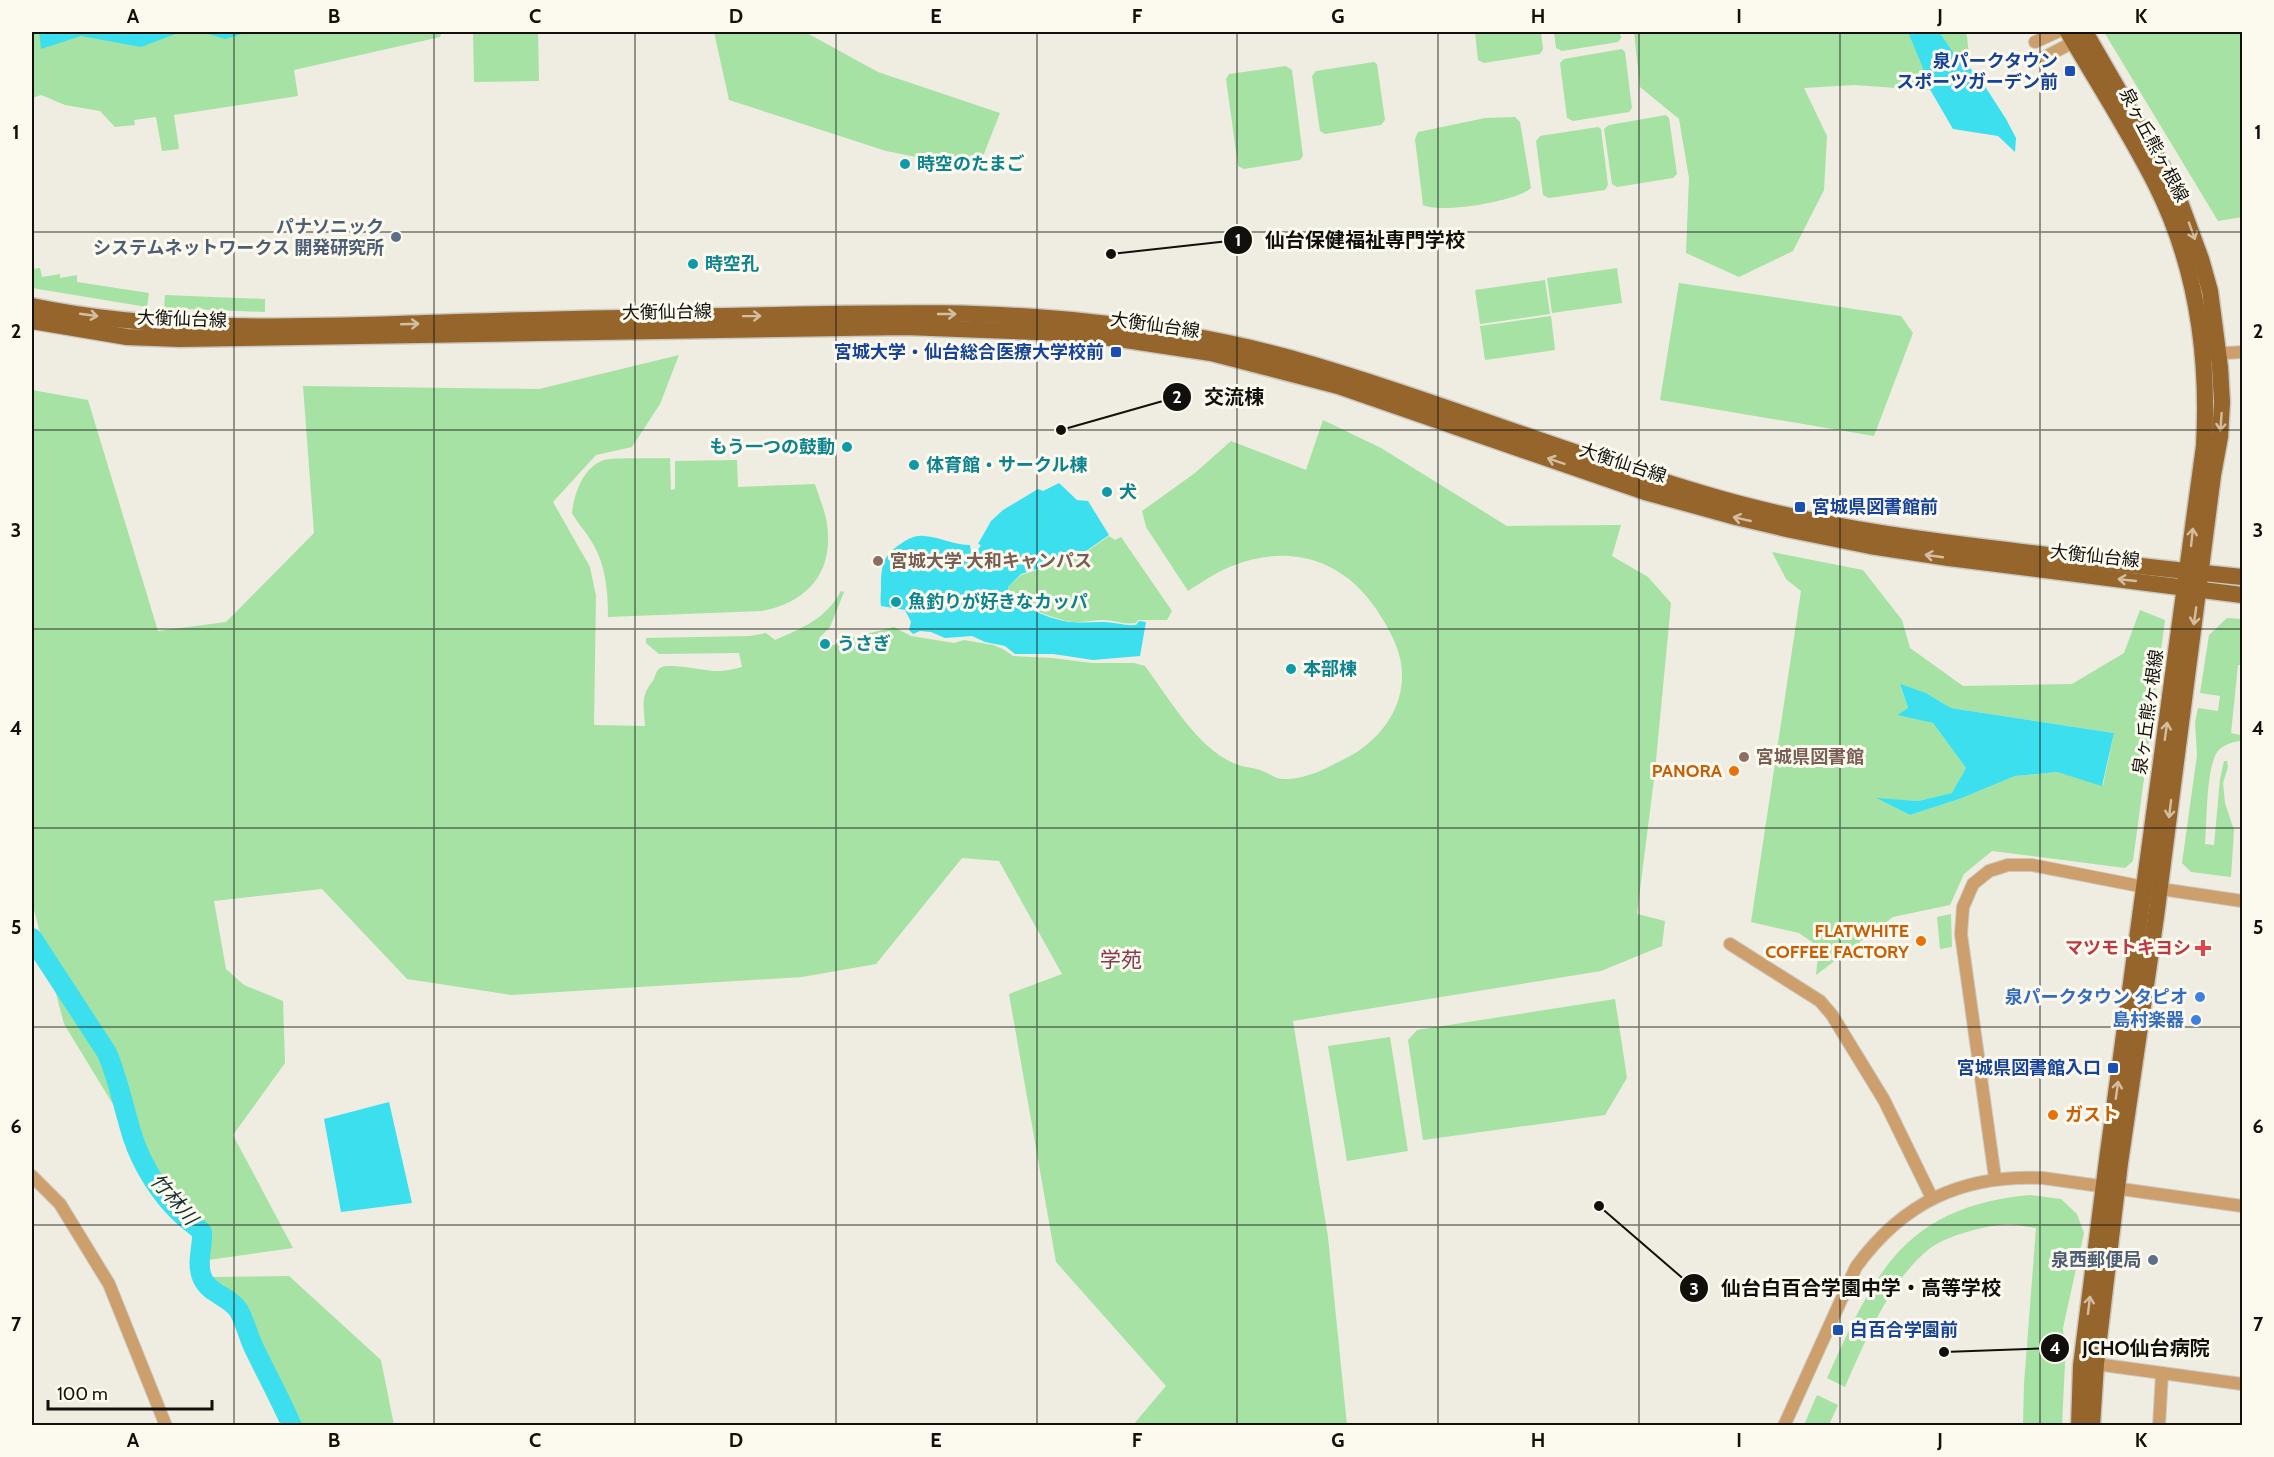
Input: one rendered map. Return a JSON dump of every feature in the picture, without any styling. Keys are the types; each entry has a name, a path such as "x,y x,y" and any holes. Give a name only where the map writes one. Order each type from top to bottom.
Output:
{"main road":[{"name":"泉ヶ丘熊ヶ根線","path":"2078,35 2156,184 2170,217 2211,354 2193,580 2111,1187 2081,1366 2079,1425"},
{"name":"大衡仙台線","path":"32,306 146,323 310,327 867,314 1002,315 1063,319 1167,332 1283,357 1354,377 1736,517 1870,546 2050,571 2193,580 2242,577"},
{"name":"大衡仙台線","path":"32,321 127,337 180,339 905,327 1063,333 1211,353 1338,386 1647,485"},
{"name":"大衡仙台線","path":"2193,580 2242,595"},
{"name":"泉ヶ丘熊ヶ根線","path":"2092,1425 2111,1187"}],"street":[{"path":"2035,42 2057,32"},
{"path":"2043,58 2078,35"},
{"path":"2211,354 2242,352"},
{"path":"1995,1178 1961,934 1963,907 1973,884 1989,871 2008,865 2032,865 2242,901"},
{"path":"1730,944 1820,1001 1833,1015 1884,1100 1932,1198"},
{"path":"32,1176 60,1204 109,1284 166,1425"},
{"path":"1784,1425 1856,1267 1872,1245 1893,1224 1932,1198 1953,1188 1995,1178 2043,1178 2242,1206"},
{"path":"2096,1364 2242,1384"},
{"path":"2158,1425 2162,1373"}],"green space":[{"path":"32,32 442,32 440,37 294,70 298,96 174,115 179,149 162,151 156,117 134,120 135,125 115,127 100,111 65,105 41,95 32,98"},
{"path":"473,32 538,32 539,81 474,82"},
{"path":"714,32 805,32 878,72 1000,113 978,169 886,151 729,100"},
{"path":"1475,32 1541,32 1543,49 1540,54 1484,63 1478,60"},
{"path":"1554,32 1620,32 1621,38 1618,42 1562,51 1556,48"},
{"path":"1634,32 1965,32 1971,75 1959,88 1925,90 1854,85 1804,88 1827,136 1824,190 1793,251 1739,277 1686,253 1689,178 1679,119 1640,87"},
{"path":"2104,32 2242,32 2242,217 2218,221"},
{"path":"1622,49 1625,52 1632,108 1629,112 1573,121 1567,118 1560,63 1564,59"},
{"path":"1374,62 1377,64 1385,120 1381,125 1325,134 1320,131 1312,76 1316,71"},
{"path":"1286,66 1292,70 1303,156 1300,160 1244,169 1238,166 1226,79 1229,74"},
{"path":"1666,115 1669,118 1677,174 1673,178 1617,187 1612,184 1604,129 1609,125"},
{"path":"1515,117 1520,122 1531,188 1511,197 1478,205 1445,208 1423,205 1415,139 1418,132 1485,118"},
{"path":"1598,127 1601,129 1608,185 1605,190 1549,198 1543,195 1536,141 1540,136"},
{"path":"32,262 33,269 40,268 42,277 60,274 60,278 77,275 77,282 149,293 147,307 32,288"},
{"path":"1617,268 1622,303 1552,313 1547,278"},
{"path":"1545,280 1550,314 1480,324 1475,290"},
{"path":"1679,283 1901,316 1913,333 1874,436 1660,400"},
{"path":"165,295 265,299 265,312 164,308"},
{"path":"1551,316 1555,350 1485,360 1480,326"},
{"path":"679,355 660,404 632,447 596,455 553,502 590,567 596,596 594,725 645,726 646,693 662,667 718,671 742,667 739,653 659,654 646,643 646,638 750,636 766,633 775,640 804,627 821,616 841,591 844,592 830,627 819,638 821,650 854,637 894,627 911,636 954,643 964,640 993,645 1013,656 1092,663 1134,663 1145,666 1184,720 1220,756 1280,779 1297,778 1320,771 1367,745 1383,728 1399,699 1402,668 1398,650 1390,632 1367,596 1334,569 1316,561 1276,556 1254,559 1232,566 1188,591 1146,527 1142,511 1195,473 1231,441 1306,470 1323,420 1381,448 1507,526 1621,525 1612,556 1648,577 1671,603 1655,771 1637,914 1665,921 1662,946 1601,971 1293,1021 1328,1237 1347,1425 1133,1425 1166,1386 1056,1262 1009,994 1062,974 999,861 962,858 876,964 802,977 511,995 407,979 322,889 214,901 226,969 244,985 283,1001 285,1063 233,1135 293,1248 208,1260 64,1024 32,902 32,390 88,400 158,631 226,622 314,533 303,386 539,389"},
{"path":"670,458 671,490 675,489 675,461 737,460 738,487 815,484 826,519 828,541 822,570 805,592 778,607 762,611 608,617 607,589 601,561 591,540 572,513 577,490 590,469 604,460"},
{"path":"1109,536 1115,540 1121,537 1172,611 1167,620 1138,620 1136,623 1103,620 1071,622 1032,609 1010,593 1008,587 1021,575 1079,557"},
{"path":"1772,552 1863,570 1902,620 1910,648 1963,686 2072,684 2124,653 2140,610 2165,620 2133,861 2125,868 1992,851 1964,874 1950,905 1893,917 1816,975 1819,947 1799,933 1751,922 1801,591 1786,579","holes":["1900,685 1926,693 1951,708 2114,733 2103,785 2057,772 2015,776 1962,798 1910,815 1878,799 1918,801 1953,793 1966,768 1933,723 1898,715 1908,708"]},
{"path":"2227,618 2242,619 2242,665 2238,665 2231,733 2240,735 2240,741 2230,743 2220,749 2213,762 2210,773 2205,844 2214,845 2220,779 2224,761 2227,761 2228,767 2223,783 2225,803 2234,830 2231,877 2191,872 2182,863 2197,755 2195,722 2198,708 2218,711 2220,696 2200,693 2209,635"},
{"path":"1951,914 1952,947 1940,949 1937,917"},
{"path":"1615,999 1627,1078 1605,1115 1423,1140 1408,1040 1417,1030"},
{"path":"1390,1037 1408,1151 1347,1161 1328,1046"},
{"path":"2030,1195 2061,1199 2077,1214 2084,1233 2063,1328 2065,1364 2062,1425 2023,1425 2036,1228 2015,1224 1988,1227 1956,1235 1929,1249 1915,1262 1890,1295 1845,1387 1827,1378 1861,1306 1899,1251 1923,1230 1952,1214 1987,1202"},
{"path":"289,1276 381,1360 394,1425 290,1425 211,1277"},
{"path":"1817,1395 1838,1405 1829,1425 1804,1425"}],"water":[{"path":"39,32 181,32 141,47 81,36 41,49"},
{"path":"202,32 249,32 225,39"},
{"path":"1908,32 1939,32 1952,51 1979,77 2006,119 2016,138 2015,152 1998,136 1953,129 1921,74 1923,68"},
{"path":"1059,483 1077,500 1088,501 1109,535 1079,556 1021,574 1008,587 1010,593 1016,600 1033,610 1063,621 1132,625 1136,625 1139,621 1146,622 1140,656 1093,660 1053,654 1015,654 1005,646 985,642 972,636 945,638 931,632 920,631 913,634 909,630 911,622 905,610 881,606 884,562 896,547 915,537 930,537 970,545 974,556 991,521 1003,510 1038,489 1043,491"},
{"path":"1900,684 1926,693 1951,708 2114,733 2102,786 2057,772 2015,776 1962,798 1910,815 1876,798 1918,801 1952,793 1966,768 1933,723 1897,715 1908,708"},
{"path":"389,1102 412,1203 341,1212 324,1119"}],"waterway":[{"name":"竹林川","path":"32,938 107,1053 141,1158 165,1197 202,1232 200,1266 202,1277 209,1287 239,1311 253,1346 292,1426"}],"place":[{"name":"泉パークタウン スポーツガーデン前","path":"2070,71"},
{"name":"時空のたまご","path":"905,164"},
{"name":"パナソニック システムネットワークス 開発研究所","path":"396,237"},
{"name":"仙台保健福祉専門学校","path":"1111,254"},
{"name":"時空孔","path":"693,264"},
{"name":"宮城大学・仙台総合医療大学校前","path":"1116,352"},
{"name":"交流棟","path":"1061,430"},
{"name":"もう一つの鼓動","path":"847,447"},
{"name":"体育館・サークル棟","path":"914,465"},
{"name":"犬","path":"1107,492"},
{"name":"宮城県図書館前","path":"1800,507"},
{"name":"宮城大学 大和キャンパス","path":"878,561"},
{"name":"魚釣りが好きなカッパ","path":"896,602"},
{"name":"うさぎ","path":"825,644"},
{"name":"本部棟","path":"1291,669"},
{"name":"宮城県図書館","path":"1744,757"},
{"name":"PANORA","path":"1734,771"},
{"name":"FLATWHITE COFFEE FACTORY","path":"1921,941"},
{"name":"マツモトキヨシ","path":"2203,948"},
{"name":"泉パークタウン タピオ","path":"2200,997"},
{"name":"島村楽器","path":"2196,1020"},
{"name":"宮城県図書館入口","path":"2113,1068"},
{"name":"ガスト","path":"2053,1115"},
{"name":"仙台白百合学園中学・高等学校","path":"1599,1206"},
{"name":"泉西郵便局","path":"2153,1260"},
{"name":"白百合学園前","path":"1838,1330"},
{"name":"JCHO仙台病院","path":"1944,1352"}],"district":[{"name":"学苑","path":"1121,960"}]}
